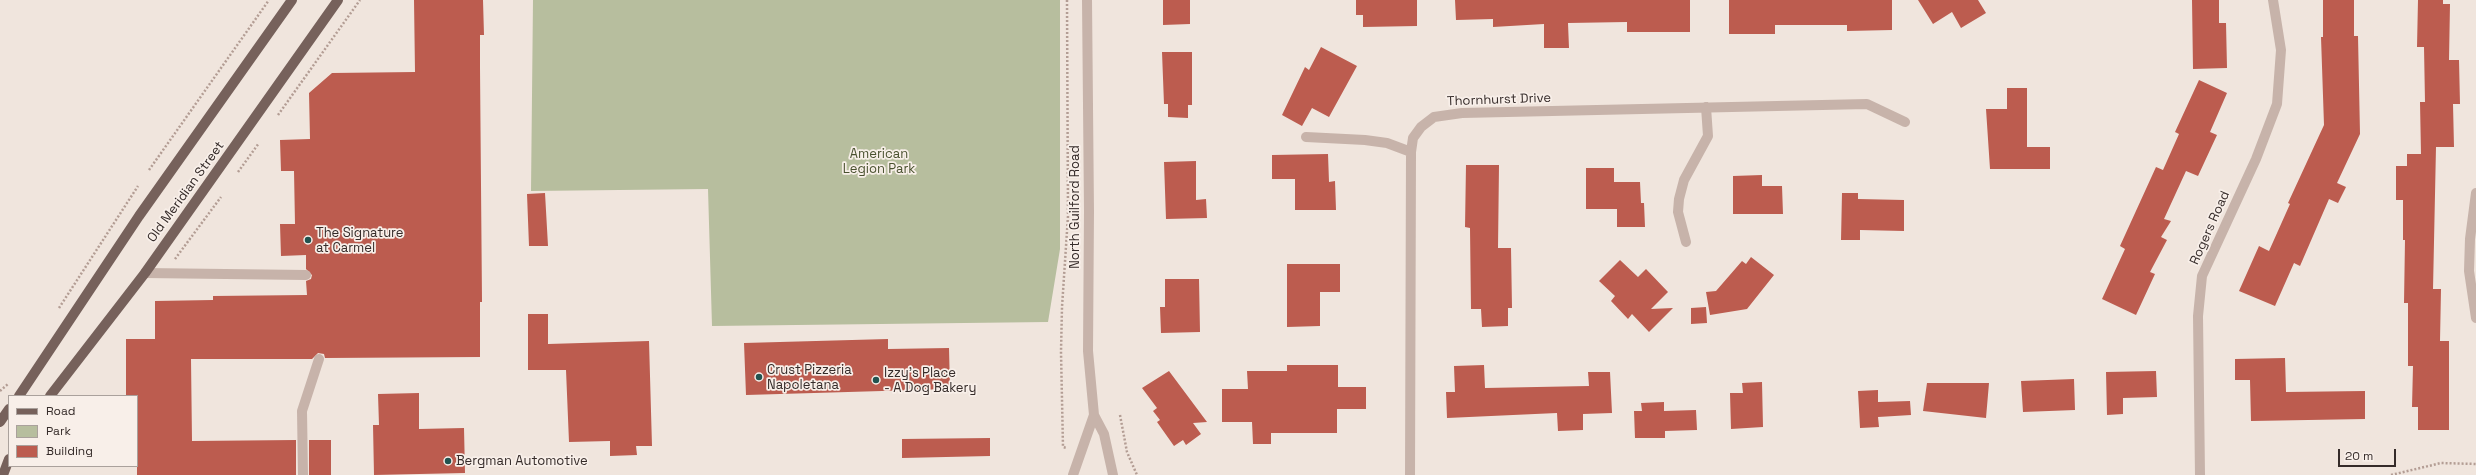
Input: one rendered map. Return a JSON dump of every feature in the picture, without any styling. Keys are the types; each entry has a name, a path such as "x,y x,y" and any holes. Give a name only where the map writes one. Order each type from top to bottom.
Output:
{"main road":[{"name":"Old Meridian Street","path":"20,395 140,216 292,0"},
{"name":"Old Meridian Street","path":"51,395 145,273 338,0"},
{"path":"0,422 8,410"},
{"path":"4,473 8,462"}],"street":[{"name":"North Guilford Road","path":"1087,0 1089,203 1088,351 1094,414 1104,434 1113,475"},
{"name":"Rogers Road","path":"2200,475 2198,316 2202,276 2265,138 2277,104 2281,50 2273,0"},
{"name":"Thornhurst Drive","path":"1410,475 1411,152 1413,138 1421,127 1434,117 1448,114 1867,104 1905,122"},
{"path":"1686,242 1678,212 1679,198 1684,180 1708,136 1706,107"},
{"path":"1306,137 1365,140 1387,143 1411,152"},
{"path":"2476,193 2470,239 2470,271 2476,318"},
{"path":"145,273 306,275"},
{"path":"303,475 302,411 318,358"},
{"name":"North Guilford Road","path":"1073,475 1094,414"}],"path":[{"path":"149,170 270,0"},
{"path":"278,115 360,0"},
{"path":"1063,447 1062,307 1068,216 1067,0"},
{"path":"238,172 259,143"},
{"path":"58,310 74,281 138,186"},
{"path":"1120,415 1127,452 1137,475"},
{"path":"2391,475 2442,464 2476,464"}],"green space":[{"name":"American Legion Park","path":"533,0 1060,0 1060,249 1048,322 712,326 708,189 531,191"}],"building":[{"name":"The Signature at Carmel","path":"414,0 483,0 484,35 480,35 482,302 480,302 480,357 325,358 324,354 318,353 312,359 191,359 192,441 296,440 296,475 137,475 138,395 126,395 126,339 155,339 155,301 213,300 213,296 307,295 306,281 311,279 312,275 306,269 306,255 281,256 280,224 295,224 294,171 281,171 280,140 310,139 309,93 332,73 415,72"},
{"path":"1163,0 1190,0 1190,24 1163,25"},
{"path":"1356,0 1417,0 1417,26 1363,27 1363,15 1356,15"},
{"path":"1455,0 1690,0 1690,32 1627,32 1627,22 1568,23 1569,48 1544,48 1544,24 1493,27 1493,19 1456,20"},
{"path":"1729,0 1892,0 1892,30 1847,31 1847,25 1775,25 1775,34 1729,34"},
{"path":"1918,0 1978,0 1986,13 1961,28 1952,12 1933,24"},
{"path":"2192,0 2219,0 2219,23 2226,23 2227,68 2193,69"},
{"path":"2323,0 2354,0 2354,36 2358,36 2360,134 2337,183 2346,187 2338,203 2329,199 2300,266 2294,263 2275,306 2239,291 2259,246 2269,251 2290,204 2288,203 2324,125 2321,37 2323,37"},
{"path":"2418,0 2443,0 2443,4 2450,4 2449,60 2459,60 2460,104 2453,104 2454,147 2436,147 2433,289 2441,289 2440,341 2449,341 2449,430 2418,430 2418,407 2412,407 2413,366 2408,366 2408,303 2404,303 2405,240 2403,240 2403,200 2396,200 2396,166 2407,166 2407,154 2421,154 2420,102 2425,102 2424,47 2417,47"},
{"path":"1321,47 1357,66 1329,117 1312,108 1302,126 1282,115 1305,67 1309,70"},
{"path":"1162,52 1192,52 1192,105 1188,105 1188,118 1168,117 1168,104 1164,104"},
{"path":"2199,80 2227,93 2210,132 2217,135 2198,176 2186,171 2164,219 2171,221 2161,237 2167,240 2150,272 2155,274 2136,315 2102,299 2125,249 2120,246 2156,167 2163,170 2179,134 2175,132"},
{"path":"2007,88 2027,88 2027,147 2050,147 2050,169 1990,169 1986,109 2007,109"},
{"path":"1328,154 1329,182 1335,181 1336,210 1295,210 1295,179 1272,179 1272,155"},
{"path":"1196,161 1196,200 1206,199 1207,218 1166,219 1164,162"},
{"path":"1466,165 1499,165 1498,248 1511,248 1512,308 1508,308 1508,326 1482,327 1481,309 1471,309 1470,228 1465,227"},
{"path":"1586,168 1614,168 1614,182 1640,182 1641,203 1644,203 1645,227 1617,227 1617,209 1586,209"},
{"path":"1762,175 1762,186 1782,186 1783,214 1733,214 1733,176"},
{"path":"545,193 548,246 529,246 527,194"},
{"path":"1842,193 1858,193 1858,199 1904,200 1904,231 1860,230 1860,240 1841,240"},
{"path":"1751,257 1774,275 1747,309 1710,315 1706,292 1716,291 1742,261 1746,264"},
{"path":"1620,260 1638,277 1646,269 1668,292 1651,309 1673,308 1649,332 1632,314 1628,319 1611,301 1615,296 1599,281"},
{"path":"1287,264 1340,264 1340,292 1320,292 1320,326 1287,327"},
{"path":"1165,279 1199,279 1200,332 1161,333 1160,307 1165,307"},
{"path":"1706,307 1707,323 1691,324 1691,308"},
{"path":"528,314 548,314 548,344 649,341 652,446 636,446 637,455 610,456 610,441 569,442 566,370 528,370"},
{"path":"888,339 888,349 949,348 950,389 746,395 744,343"},
{"path":"2285,358 2286,392 2365,391 2365,419 2251,421 2250,380 2235,380 2235,359"},
{"path":"1287,365 1338,365 1338,387 1366,387 1366,409 1337,409 1337,433 1271,433 1271,444 1253,444 1252,422 1222,422 1222,389 1248,389 1247,371 1287,371"},
{"path":"1484,365 1485,388 1589,386 1588,372 1610,372 1612,413 1583,414 1583,430 1558,431 1557,413 1447,418 1446,392 1455,392 1454,366"},
{"path":"1169,371 1207,422 1193,423 1201,434 1186,445 1183,440 1174,446 1157,422 1160,420 1153,411 1157,408 1142,388"},
{"path":"2156,371 2157,397 2123,398 2123,414 2107,415 2106,372"},
{"path":"2074,379 2075,410 2023,412 2021,381"},
{"path":"1762,382 1763,427 1731,429 1730,393 1743,393 1742,383"},
{"path":"1927,383 1989,383 1986,418 1923,411"},
{"path":"1878,390 1878,402 1910,401 1911,415 1878,417 1879,427 1860,428 1858,391"},
{"path":"419,393 419,429 464,428 465,473 374,475 373,425 379,425 378,394"},
{"path":"1664,402 1664,411 1696,410 1697,430 1665,431 1665,438 1635,438 1634,411 1642,411 1641,403"},
{"path":"990,438 990,456 902,458 902,439"},
{"path":"309,440 331,440 331,475 309,475"}],"place":[{"name":"The Signature at Carmel","path":"308,240"},
{"name":"Crust Pizzeria Napoletana","path":"759,377"},
{"name":"Izzy's Place - A Dog Bakery","path":"876,380"},
{"name":"Bergman Automotive","path":"448,461"}]}
